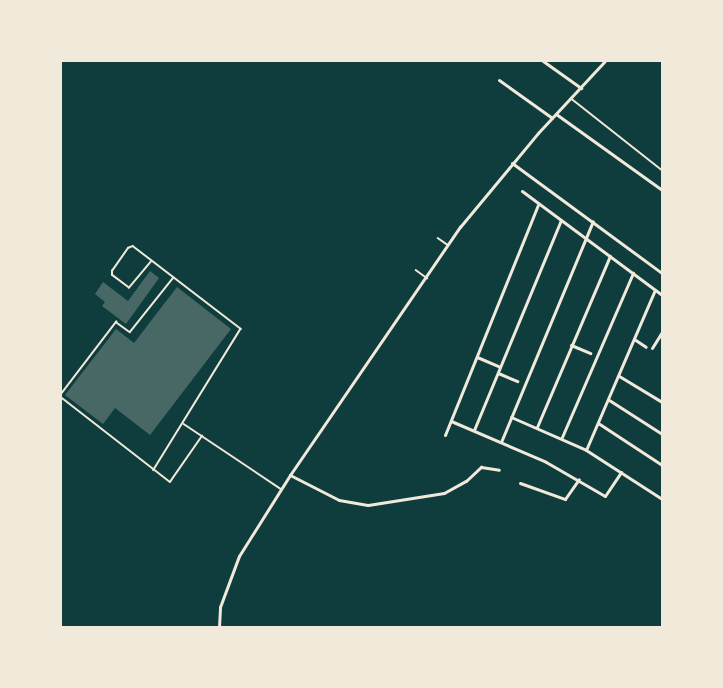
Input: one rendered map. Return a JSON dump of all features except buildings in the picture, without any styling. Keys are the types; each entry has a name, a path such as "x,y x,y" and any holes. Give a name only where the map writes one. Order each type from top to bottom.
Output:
{"street":[{"path":"543,61 581,88"},
{"path":"219,627 220,607 239,556 290,475 427,278 448,245 512,163 552,118 572,99 605,61"},
{"path":"499,80 552,118"},
{"path":"556,114 662,190"},
{"path":"512,163 662,273"},
{"path":"522,191 538,205 561,220 662,295"},
{"path":"445,435 538,205"},
{"path":"474,430 561,220"},
{"path":"501,442 593,221"},
{"path":"537,427 610,256"},
{"path":"562,437 633,274"},
{"path":"586,450 609,400 655,290"},
{"path":"652,348 662,332"},
{"path":"634,339 646,347"},
{"path":"571,345 590,353"},
{"path":"477,357 500,367"},
{"path":"498,373 517,381"},
{"path":"619,376 662,402"},
{"path":"609,400 662,434"},
{"path":"511,417 562,437 586,450 662,499"},
{"path":"451,421 501,442 579,479 605,496 621,472"},
{"path":"598,423 662,465"},
{"path":"290,475 339,500 368,505 444,493 466,481 481,467 499,470"},
{"path":"520,483 565,499 579,479"}],"lane":[{"path":"572,99 662,170"},
{"path":"438,238 448,245"},
{"path":"152,261 129,288 112,275 128,248 133,246 241,329 184,424 154,470"},
{"path":"416,270 427,278"},
{"path":"173,278 130,332 116,322 61,395 170,482 202,436"},
{"path":"184,424 281,489"}]}
